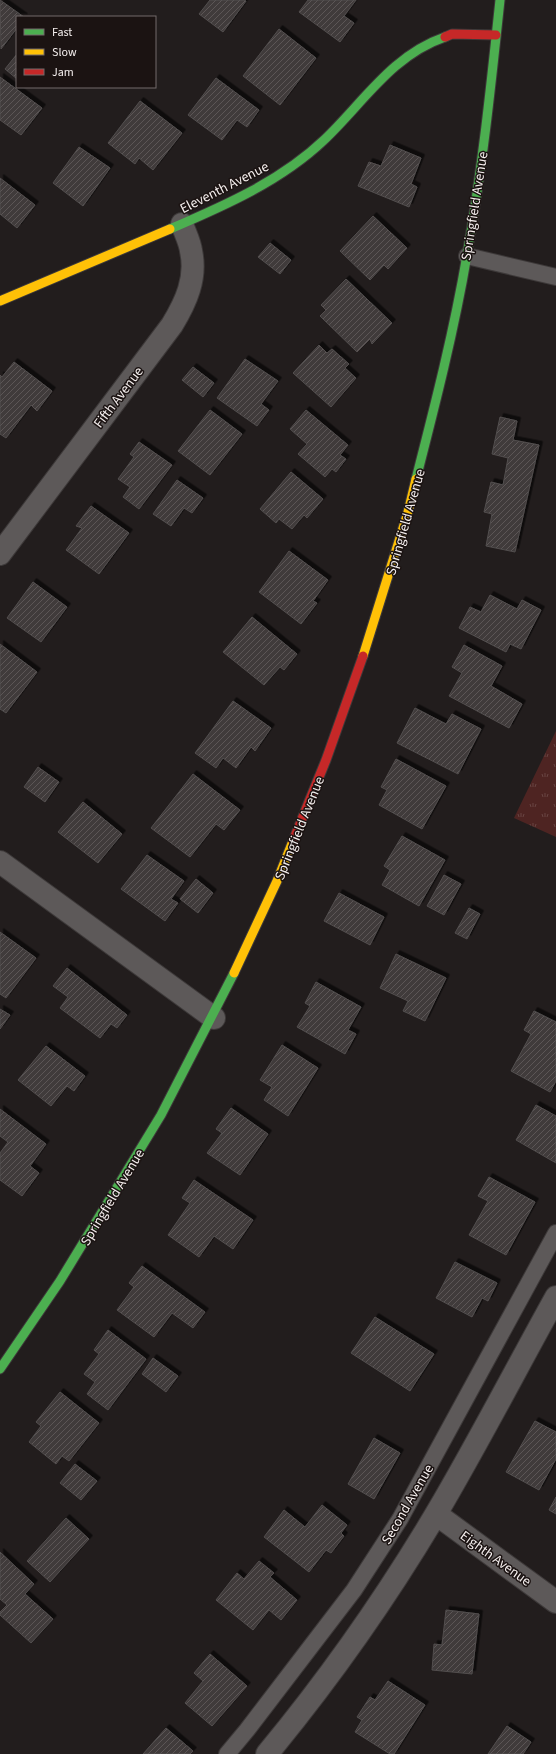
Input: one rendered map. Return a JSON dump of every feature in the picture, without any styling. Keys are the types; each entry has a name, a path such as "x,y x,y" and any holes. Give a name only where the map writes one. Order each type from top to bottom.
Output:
{"street":[{"name":"Springfield Avenue","path":"0,1369 16,1348 128,1174 214,1018 248,947 293,846 366,653 423,458 446,362 467,256 482,158 500,0"},
{"name":"Eleventh Avenue","path":"0,301 182,224 252,191 292,166 324,140 374,85 409,54 432,41 452,34 496,34"},
{"name":"Fifth Avenue","path":"0,554 172,325 185,304 190,287 192,272 191,251 182,224"},
{"path":"0,862 214,1018"},
{"name":"Second Avenue","path":"267,1754 334,1667 382,1600 436,1514 556,1297"},
{"name":"Eighth Avenue","path":"436,1514 556,1602"}],"lane":[{"path":"467,256 556,276"},
{"name":"Second Avenue","path":"226,1754 251,1724 354,1590 400,1519 556,1233"}],"green space":[{"path":"556,731 556,837 514,818"}],"building":[{"path":"0,0 23,16 16,16 16,29 1,49"},
{"path":"210,0 246,1 223,32 199,14"},
{"path":"308,0 356,0 344,16 354,23 340,42 299,12"},
{"path":"279,29 316,58 280,105 243,76"},
{"path":"16,55 16,78 5,69"},
{"path":"0,77 42,108 21,135 0,120"},
{"path":"216,78 259,110 247,127 237,120 222,140 188,115"},
{"path":"140,101 182,133 153,170 139,158 135,164 108,143"},
{"path":"390,145 421,158 411,184 417,187 409,207 358,186 369,162 381,166"},
{"path":"79,147 110,168 83,206 53,183"},
{"path":"0,178 35,205 17,228 0,214"},
{"path":"373,216 407,248 388,269 384,265 370,280 340,251"},
{"path":"270,243 291,260 280,274 258,257"},
{"path":"346,279 392,323 372,344 370,339 357,352 320,316 326,310 321,305"},
{"path":"319,345 327,353 332,349 349,364 345,368 356,378 331,407 293,373"},
{"path":"245,359 278,381 261,404 269,410 257,426 217,398"},
{"path":"14,362 52,391 37,411 31,405 6,438 0,434 0,375 2,377"},
{"path":"193,367 214,383 203,397 182,380"},
{"path":"210,410 242,434 210,475 178,451"},
{"path":"306,410 348,445 340,455 346,459 336,472 332,469 325,477 298,454 307,444 290,429"},
{"path":"500,417 517,421 513,440 539,445 515,552 486,546 492,514 484,512 491,482 503,485 508,458 492,454"},
{"path":"139,442 172,465 139,509 123,497 130,487 118,479 134,457 130,454"},
{"path":"291,472 323,499 307,518 304,515 292,529 279,519 276,523 260,509"},
{"path":"177,480 203,498 192,513 184,508 171,526 153,514"},
{"path":"91,506 129,533 99,574 66,550 82,528 76,526"},
{"path":"289,551 328,580 313,601 317,603 301,624 259,592"},
{"path":"33,582 67,607 41,642 7,618"},
{"path":"490,595 517,609 522,600 541,610 521,649 510,644 506,652 459,628 470,607 481,612"},
{"path":"252,617 297,654 284,670 280,667 264,685 223,652"},
{"path":"0,644 37,672 6,713 0,709"},
{"path":"464,645 502,666 491,686 522,704 509,728 449,696 462,673 452,667"},
{"path":"233,701 271,728 255,751 251,747 236,768 223,758 216,768 195,753"},
{"path":"415,708 446,724 452,714 481,729 458,774 397,743"},
{"path":"396,759 446,786 422,829 379,805 387,790 381,787"},
{"path":"38,767 59,782 45,802 24,787"},
{"path":"193,774 240,810 224,830 216,824 190,857 151,828"},
{"path":"83,802 122,834 98,863 58,832"},
{"path":"402,836 445,860 419,906 382,885 390,870 384,866"},
{"path":"147,855 184,881 171,899 178,903 165,921 121,889"},
{"path":"444,875 461,884 444,915 427,906"},
{"path":"196,879 213,893 198,913 180,899"},
{"path":"339,893 384,917 370,945 324,921"},
{"path":"469,908 480,914 467,939 455,933"},
{"path":"0,932 36,958 6,998 0,994"},
{"path":"396,954 446,978 425,1021 403,1011 408,1001 380,988"},
{"path":"67,968 127,1015 117,1028 111,1024 100,1038 60,1008 68,997 53,986"},
{"path":"316,982 361,1007 348,1030 356,1034 345,1054 297,1027 310,1006 305,1003"},
{"path":"0,1009 10,1015 0,1029"},
{"path":"534,1011 556,1022 556,1081 550,1092 511,1071 531,1034 524,1030"},
{"path":"282,1045 318,1068 288,1116 264,1100 272,1087 260,1080"},
{"path":"46,1046 85,1076 74,1091 67,1086 51,1106 18,1080"},
{"path":"536,1105 556,1116 556,1163 516,1140"},
{"path":"231,1108 268,1134 240,1175 207,1153 222,1133 216,1129"},
{"path":"0,1109 46,1144 30,1166 39,1173 22,1196 0,1180 0,1153 8,1142 0,1136"},
{"path":"489,1177 535,1202 506,1255 469,1235 488,1201 478,1196"},
{"path":"194,1180 253,1220 233,1249 214,1236 199,1257 168,1235 190,1203 182,1198"},
{"path":"455,1262 497,1283 488,1301 482,1298 472,1317 436,1298"},
{"path":"142,1266 205,1312 193,1328 172,1313 154,1337 117,1310 134,1287 129,1283"},
{"path":"375,1317 434,1354 410,1391 351,1353"},
{"path":"108,1330 146,1359 108,1410 87,1394 95,1382 84,1374 99,1354 94,1350"},
{"path":"153,1358 178,1376 166,1392 142,1374"},
{"path":"60,1392 99,1423 69,1461 62,1456 56,1464 29,1442 41,1426 36,1422"},
{"path":"535,1421 556,1432 556,1459 539,1490 506,1472"},
{"path":"374,1438 400,1453 374,1499 348,1484"},
{"path":"75,1464 97,1481 81,1500 60,1483"},
{"path":"556,1497 556,1514 549,1510"},
{"path":"322,1505 347,1525 341,1533 344,1536 331,1553 326,1550 309,1572 264,1537 284,1510 305,1527"},
{"path":"66,1518 89,1539 50,1582 27,1561"},
{"path":"0,1552 34,1584 25,1594 53,1619 31,1643 0,1615 0,1612 7,1605 0,1599"},
{"path":"259,1561 274,1573 270,1577 297,1600 281,1620 269,1610 253,1630 216,1600 237,1573 244,1579"},
{"path":"446,1610 479,1614 472,1674 432,1670 434,1644 442,1645"},
{"path":"210,1654 247,1686 212,1726 185,1703 203,1681 194,1673"},
{"path":"388,1681 425,1705 394,1754 390,1754 355,1732 362,1720 357,1717 370,1697 375,1700"},
{"path":"507,1726 531,1742 523,1754 488,1754"},
{"path":"166,1728 193,1751 190,1754 143,1754"}],"traffic: fast":[{"path":"416,479 450,340 467,255 482,160 500,0"},
{"path":"170,229 231,202 271,180 289,168 324,140 379,81 409,55 426,45 445,37"},
{"path":"0,1369 60,1281 161,1115 234,973"}],"traffic: slow":[{"path":"0,301 170,229"},
{"path":"363,656 408,512 416,479"},
{"path":"234,973 277,881 293,841"}],"traffic: jam":[{"path":"445,37 452,34 496,35"},
{"path":"293,841 326,760 363,656"}]}
